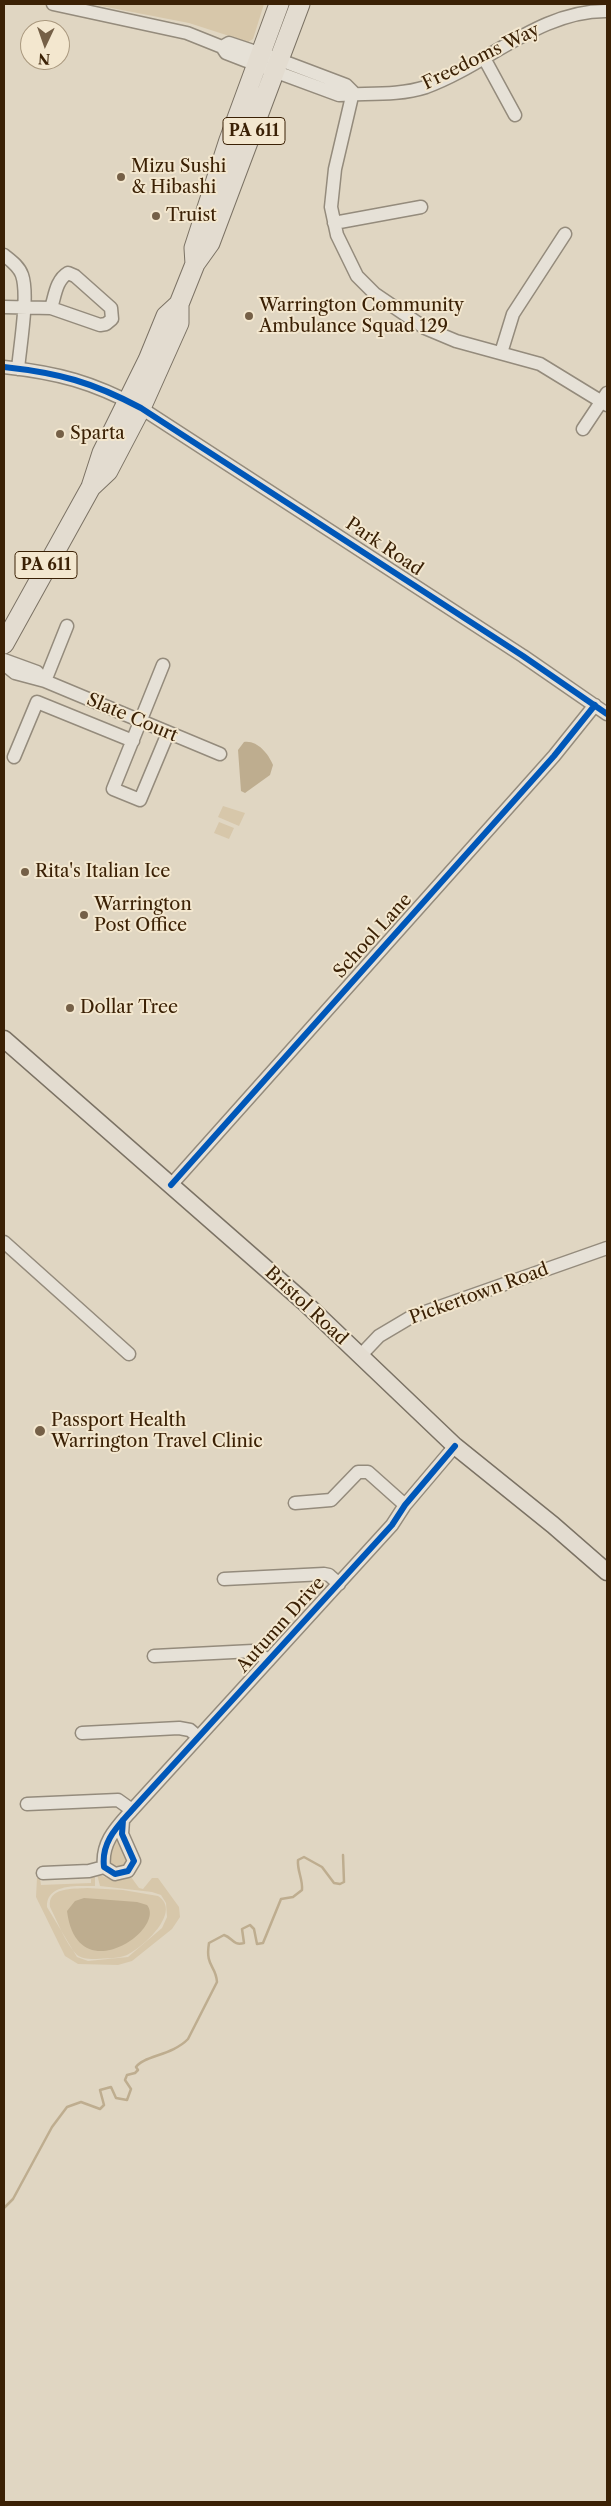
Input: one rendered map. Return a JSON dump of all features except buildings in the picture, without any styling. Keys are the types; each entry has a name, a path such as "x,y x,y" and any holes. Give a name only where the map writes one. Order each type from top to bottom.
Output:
{"highway":[{"name":"PA 611","path":"195,264 194,248 279,4"},
{"name":"PA 611","path":"4,644 91,487 108,471 135,404 179,323 179,304 195,264 210,242 300,4"}],"main road":[{"name":"Bristol Road","path":"4,1040 303,1301 455,1446 553,1525 607,1572"}],"street":[{"name":"Freedoms Way","path":"53,4 106,17 174,29 222,47 229,43 259,59 339,95 353,92 388,94 418,90 448,77 552,22 583,13 607,11"},
{"path":"484,58 515,115"},
{"path":"353,92 331,194 334,223 343,251 352,268 365,286 425,328 456,341 540,364 605,400 583,429"},
{"path":"334,223 421,207"},
{"path":"500,353 513,314 565,234"},
{"path":"4,255 17,267 22,275 23,308 18,368"},
{"path":"4,307 51,308 100,325 106,324 112,319 111,308 75,276 68,274 61,277 51,308"},
{"name":"Park Road","path":"4,367 47,371 89,383 135,404 325,526 607,714"},
{"path":"45,682 68,626"},
{"name":"Slate Court","path":"4,660 38,672 45,682"},
{"name":"Slate Court","path":"4,664 16,673 45,682 220,754"},
{"path":"163,665 113,789 140,800 168,733"},
{"path":"66,714 74,694"},
{"path":"14,757 36,702 133,741"},
{"name":"School Lane","path":"171,1185 554,756 595,705"},
{"path":"4,1242 129,1354"},
{"name":"Pickertown Road","path":"360,1356 379,1336 411,1317 607,1248"},
{"name":"Autumn Drive","path":"104,1867 106,1843 127,1815 392,1526 405,1505 455,1446"},
{"path":"295,1503 331,1500 358,1472 363,1470 368,1472 405,1505"},
{"path":"224,1579 324,1574 329,1575 339,1584"},
{"path":"154,1656 253,1651 269,1660"},
{"path":"82,1733 179,1728 190,1730 198,1737"},
{"path":"27,1804 118,1800 127,1815 122,1834 133,1857 132,1867 126,1872 118,1874 109,1872 104,1867 91,1871 43,1873"}],"shaded area":[{"path":"91,4 264,4 253,39 248,42 189,23"},
{"path":"244,742 253,743 262,748 273,765 270,775 245,793 241,791 238,750"},
{"path":"223,806 245,813 239,826 218,817"},
{"path":"219,822 234,828 229,839 214,833"},
{"path":"116,1839 128,1858 127,1863 118,1870 109,1863 109,1851"},
{"path":"97,1874 115,1881 131,1877 139,1888 143,1889 152,1878 158,1878 179,1907 180,1917 172,1929 132,1961 118,1965 78,1964 65,1956 36,1897 37,1878 40,1878 41,1885 91,1883 91,1876 95,1876 95,1886 72,1886 57,1890 48,1899 47,1907 77,1957 88,1961 128,1957 162,1928 167,1917 166,1903 161,1895 152,1892 100,1886"},
{"path":"87,1888 123,1890 158,1896 164,1903 166,1911 163,1920 158,1929 142,1945 127,1955 96,1959 81,1957 77,1955 65,1938 50,1907 50,1900 57,1892 62,1890"},
{"path":"84,1898 137,1902 147,1905 150,1915 144,1927 133,1939 118,1947 102,1951 87,1948 74,1935 67,1911 75,1901"}],"waterway":[{"path":"4,2208 13,2199 52,2127 67,2107 81,2102 100,2109 104,2105 100,2090 111,2087 116,2098 127,2100 131,2089 125,2080 127,2075 135,2073 138,2070 136,2067 145,2060 175,2049 188,2039 217,1982 215,1972 208,1957 209,1943 224,1935 235,1943 244,1943 242,1929 250,1925 254,1929 257,1944 263,1943 281,1899 293,1897 302,1890 298,1860 304,1857 322,1867 334,1883 340,1884 344,1882 343,1855"}],"cycle path":[{"path":"4,367 42,372 75,380 107,391 141,408 523,656 607,714"},
{"path":"171,1185 554,756 595,705"},
{"path":"123,1820 122,1834 134,1861 128,1871 115,1874 104,1867 105,1850 111,1835 126,1816 392,1525 405,1505 455,1446"}],"place":[{"name":"Mizu Sushi & Hibashi","path":"121,177"},
{"name":"Truist","path":"156,216"},
{"name":"Warrington Community Ambulance Squad 129","path":"249,316"},
{"name":"Sparta","path":"60,434"},
{"name":"Rita's Italian Ice","path":"25,872"},
{"name":"Warrington Post Office","path":"84,915"},
{"name":"Dollar Tree","path":"70,1008"},
{"name":"Passport Health Warrington Travel Clinic","path":"40,1431"}]}
